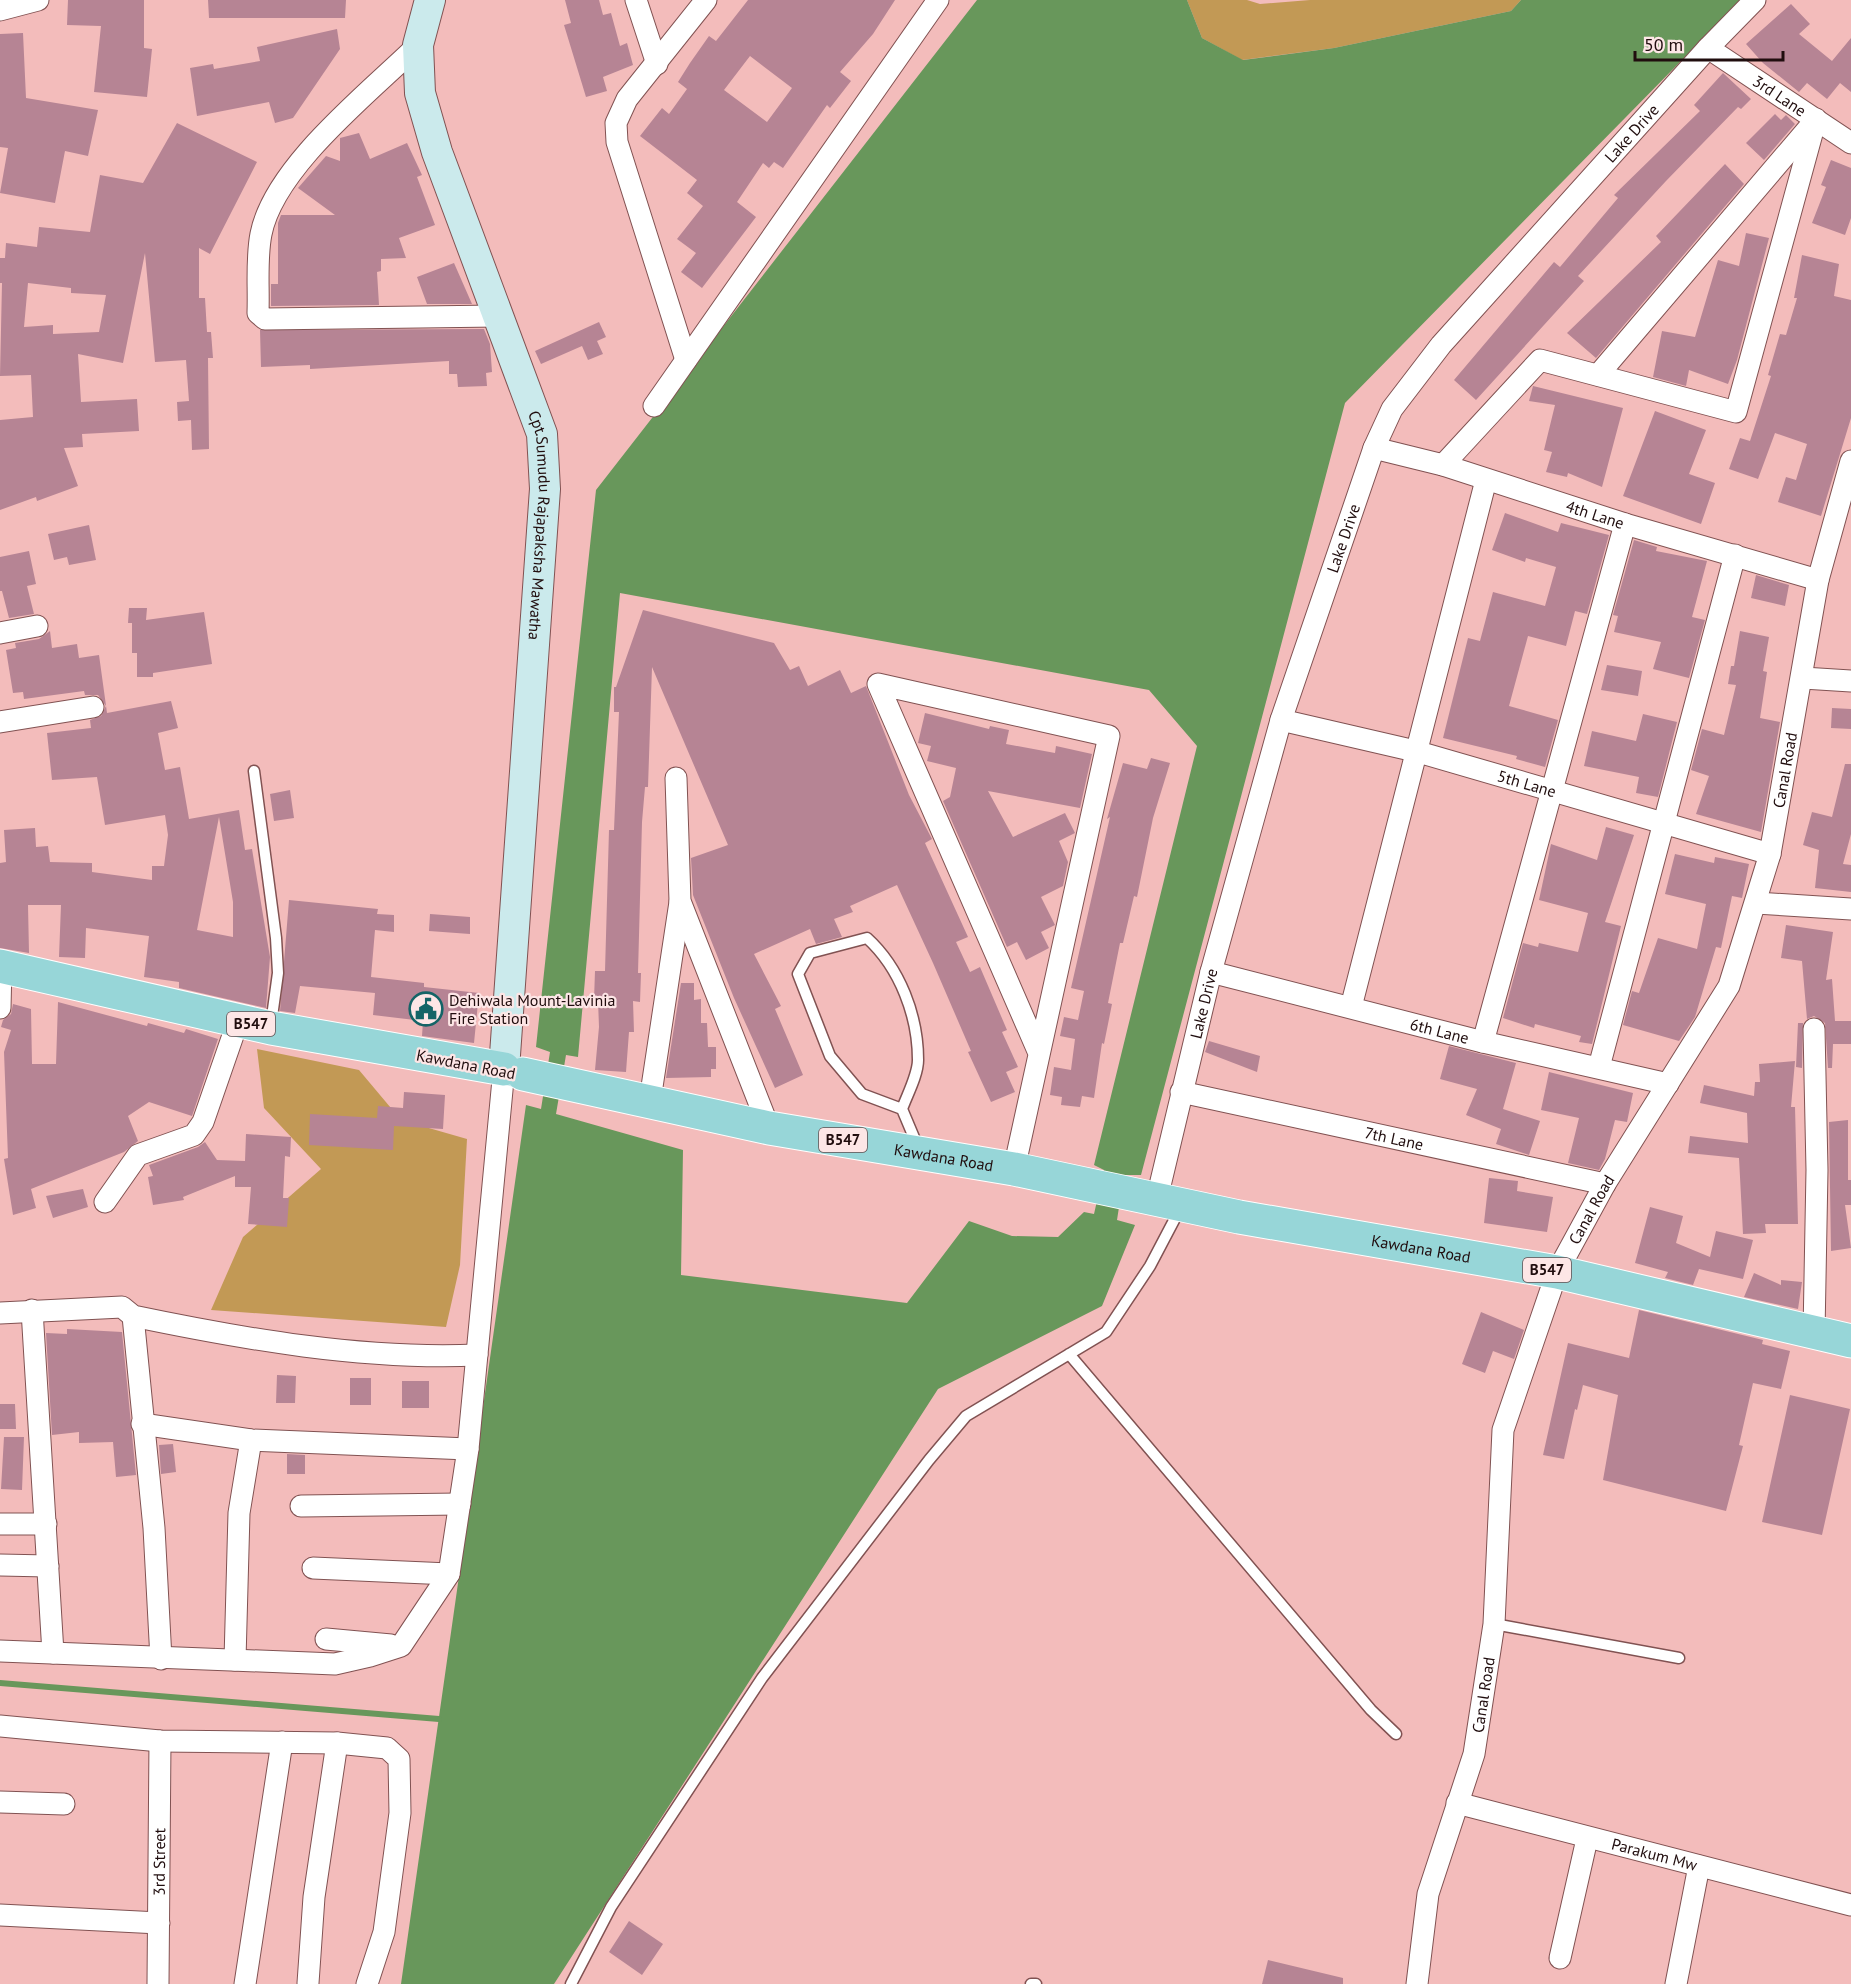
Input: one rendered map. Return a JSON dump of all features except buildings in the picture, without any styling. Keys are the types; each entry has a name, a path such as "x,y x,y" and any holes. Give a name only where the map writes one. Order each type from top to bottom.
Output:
{"main road":[{"name":"Cpt.Sumudu Rajapaksha Mawatha","path":"430,0 418,45 420,93 437,152 542,434 545,489 513,1072"},
{"name":"Kawdana Road","path":"0,966 271,1028 513,1072 650,1100 770,1128 1014,1169 1239,1217 1557,1272 1851,1341"}],"street":[{"path":"0,10 38,0"},
{"path":"636,0 657,64"},
{"path":"686,360 617,142 616,123 627,99 657,64 705,0"},
{"path":"654,406 938,0"},
{"name":"Lake Drive","path":"1157,1198 1211,972 1281,720 1374,448 1392,409 1441,345 1708,48 1755,0"},
{"path":"418,45 307,153 272,201 261,235 258,313 265,319 498,316"},
{"name":"3rd Lane","path":"1708,48 1851,143"},
{"path":"1598,375 1816,119"},
{"path":"1443,465 1540,360 1736,412 1816,119"},
{"name":"4th Lane","path":"1374,448 1443,465 1625,524 1818,580"},
{"name":"Canal Road","path":"1417,1984 1428,1894 1456,1803 1474,1754 1494,1624 1503,1430 1557,1272 1605,1184 1729,986 1770,854 1803,678 1818,580 1851,461"},
{"path":"1351,1007 1486,480"},
{"path":"1483,1042 1625,524"},
{"path":"1599,1067 1735,555"},
{"path":"0,633 37,626"},
{"path":"1803,678 1851,681"},
{"path":"1014,1169 1038,1051 1109,736 878,684 1038,1051"},
{"path":"0,722 93,707"},
{"name":"5th Lane","path":"1281,720 1415,751 1552,793 1770,854"},
{"path":"650,1100 680,901 676,778"},
{"path":"680,901 770,1128"},
{"path":"1756,903 1851,909"},
{"path":"0,966 0,1008"},
{"name":"6th Lane","path":"1211,972 1483,1042 1668,1084"},
{"path":"105,1202 138,1155 194,1135 203,1122 238,1021"},
{"path":"1814,1029 1817,1170 1814,1333"},
{"path":"0,1651 335,1664 401,1646 449,1574 468,1449 477,1355 513,1072"},
{"name":"7th Lane","path":"1181,1092 1605,1184"},
{"path":"0,1313 122,1307 133,1316 229,1336 424,1358 477,1355"},
{"path":"32,1310 53,1653"},
{"path":"133,1316 154,1528 161,1659"},
{"path":"142,1424 251,1440 468,1449"},
{"path":"235,1660 239,1513 251,1440"},
{"path":"301,1506 460,1504"},
{"path":"0,1524 46,1524"},
{"path":"0,1565 48,1566"},
{"path":"314,1568 449,1574"},
{"path":"326,1639 401,1646"},
{"path":"0,1726 160,1741 337,1743 387,1748 399,1759 400,1814 384,1932 367,1984"},
{"name":"3rd Street","path":"158,1984 160,1741"},
{"path":"245,1984 282,1742"},
{"path":"308,1983 314,1897 337,1743"},
{"path":"0,1802 64,1804"},
{"name":"Parakum Mw","path":"1456,1803 1587,1839 1851,1905"},
{"path":"1560,1958 1587,1839"},
{"path":"1676,1984 1699,1866"},
{"path":"0,1916 159,1923"}],"lane":[{"path":"254,771 276,938 278,973 271,1028"},
{"path":"902,1109 862,1094 830,1056 798,974 810,953 867,938 884,953 910,1005 918,1062 902,1109 920,1153"},
{"path":"571,1984 611,1907 762,1678 929,1460 966,1416 1106,1332 1150,1266 1157,1198"},
{"path":"1069,1354 1371,1710 1396,1734"},
{"path":"1494,1624 1678,1658"},
{"path":"1031,1984 1036,1984"}],"shaded area":[{"path":"977,0 1187,0 1202,38 1243,60 1334,48 1511,11 1521,0 1741,0 1345,403 1141,1175 1124,1175 1117,1220 1135,1225 1102,1306 938,1389 554,1984 401,1984 526,1105 541,1109 550,1052 536,1047 596,490","holes":["620,593 1149,690 1197,746 1094,1165 1104,1170 1094,1214 1084,1212 1058,1237 1012,1236 969,1221 907,1303 681,1275 683,1150 556,1114 566,1055 578,1057"]},
{"path":"1187,0 1247,0 1260,4 1310,0 1521,0 1511,11 1334,48 1242,60 1202,38"},
{"path":"257,1049 359,1070 401,1120 467,1139 460,1265 446,1327 211,1310 243,1237 321,1169 264,1108"}],"waterway":[{"path":"0,1683 439,1719"}],"place":[{"name":"Dehiwala Mount-Lavinia Fire Station","path":"426,1009"}]}
